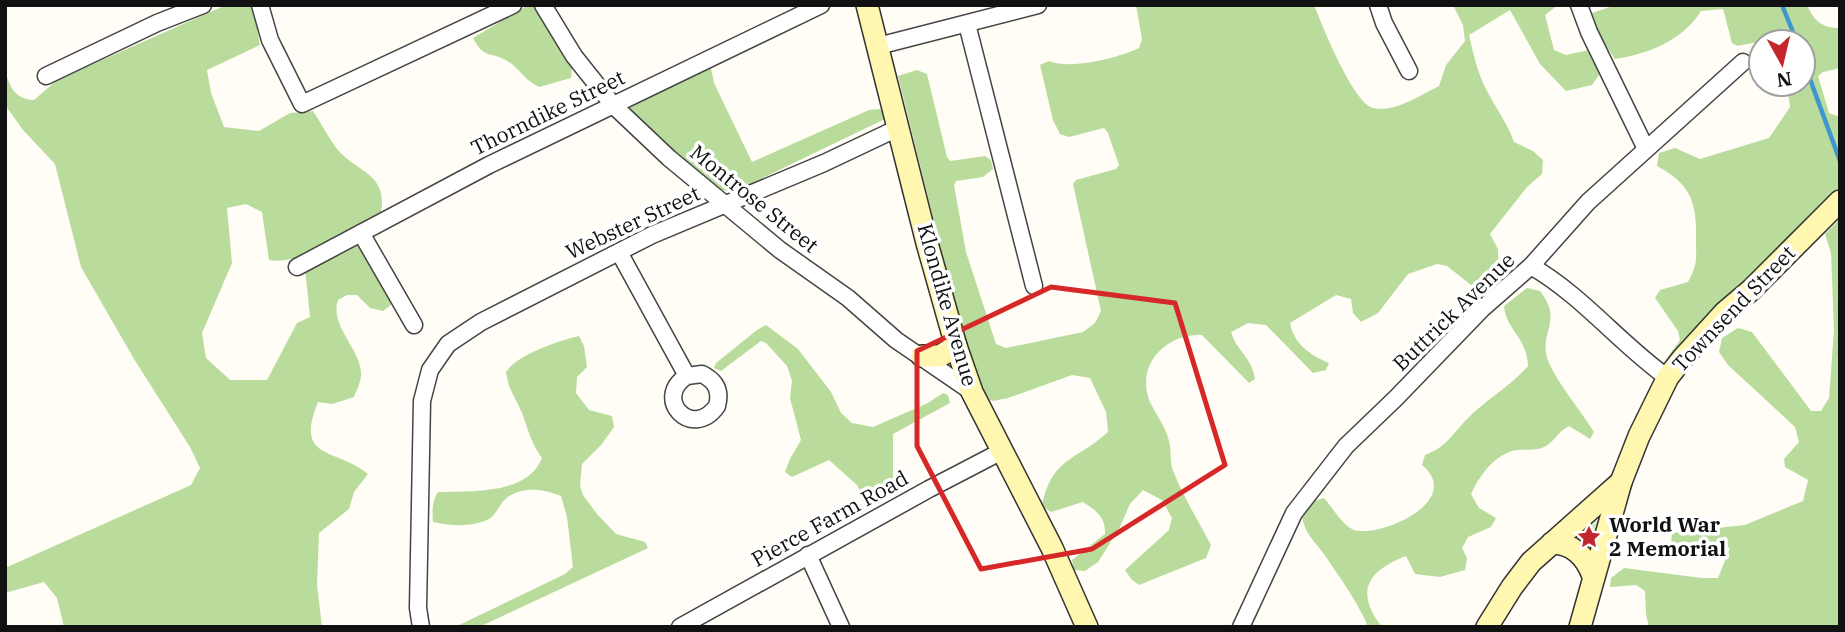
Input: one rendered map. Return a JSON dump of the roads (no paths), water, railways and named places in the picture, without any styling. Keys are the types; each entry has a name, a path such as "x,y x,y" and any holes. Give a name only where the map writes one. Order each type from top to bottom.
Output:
{"street":[{"path":"46,76 157,23 203,5"},
{"path":"260,5 270,40 302,104 513,5"},
{"name":"Montrose Street","path":"543,5 574,57 613,105 669,158 780,250 848,298 897,340 972,392"},
{"name":"Thorndike Street","path":"297,267 447,186 821,5"},
{"name":"Klondike Avenue","path":"867,5 956,346 972,392 1052,548 1087,627"},
{"path":"878,46 1038,5"},
{"path":"1378,5 1384,23 1409,71"},
{"path":"1579,5 1589,32 1646,149"},
{"path":"967,24 1034,286"},
{"name":"Buttrick Avenue","path":"1241,627 1289,523 1346,446 1483,309 1531,266 1588,202 1742,62"},
{"name":"Webster Street","path":"421,627 418,608 421,418 425,385 437,358 448,344 481,322 619,252 898,128"},
{"name":"Townsend Street","path":"1580,627 1621,482 1639,436 1668,378 1682,358 1716,321 1840,201"},
{"path":"361,233 414,325"},
{"path":"619,252 687,376"},
{"path":"1531,266 1598,316 1647,363 1668,378"},
{"path":"922,356 940,356 956,346"},
{"name":"Pierce Farm Road","path":"680,627 1002,451"},
{"path":"1487,627 1521,574 1621,482"},
{"path":"1552,543 1563,543 1574,549 1584,558 1593,576"},
{"path":"808,555 841,627"}],"waterway":[{"path":"1782,5 1791,28"},
{"path":"1817,98 1840,161"}],"place":[{"name":"World War 2 Memorial","path":"1589,537"}]}
